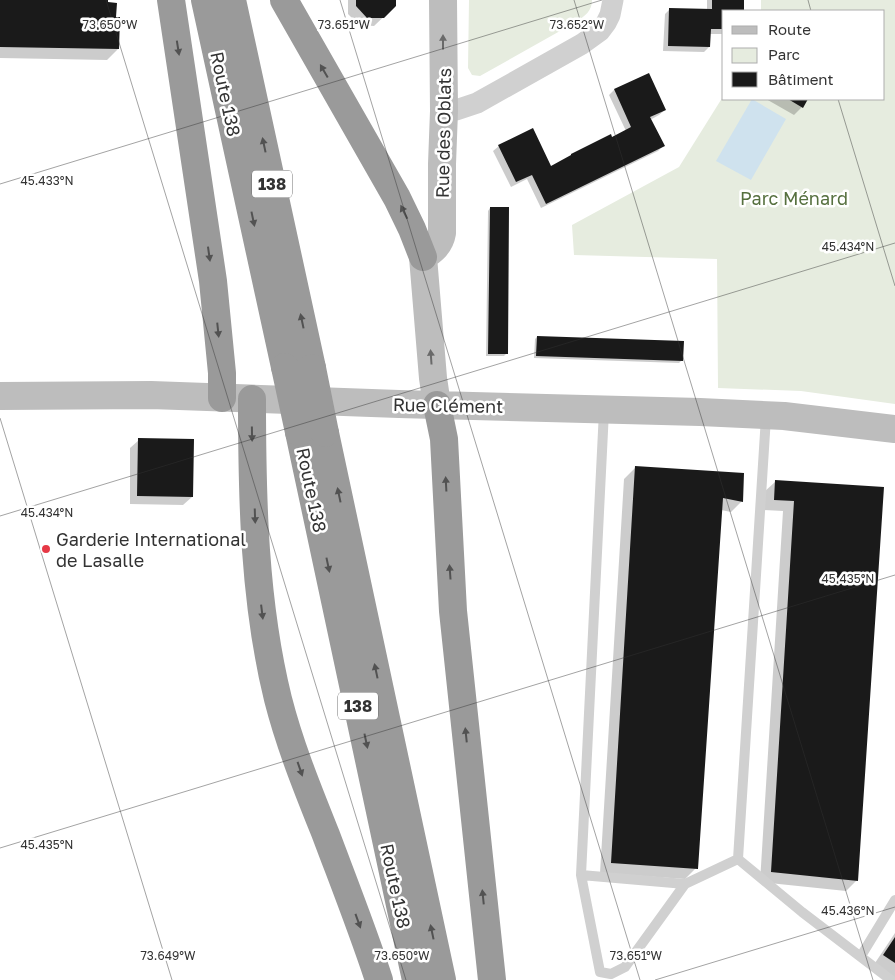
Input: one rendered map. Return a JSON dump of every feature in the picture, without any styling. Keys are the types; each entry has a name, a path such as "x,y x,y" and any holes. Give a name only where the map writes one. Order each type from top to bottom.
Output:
{"highway":[{"path":"171,0 213,281 222,373 222,398"},
{"name":"Route 138","path":"205,0 298,368 442,980"},
{"name":"Route 138","path":"232,0 298,368"},
{"path":"284,0 397,198 423,257"},
{"path":"252,399 257,563 263,620 272,672 299,766 356,913 379,980"},
{"path":"438,405 444,439 454,619 492,980"},
{"name":"Route 138","path":"312,432 416,980"}],"main road":[{"name":"Rue des Oblats","path":"423,257 441,241 442,233 443,0"},
{"path":"423,257 433,378 438,405"},
{"name":"Rue Clément","path":"0,396 116,394 766,415 837,421 895,429"}],"street":[{"path":"444,111 456,110 478,102 582,44 600,31 606,23 613,0"}],"lane":[{"path":"604,410 581,875 600,972 611,974 625,967 685,884 738,859"},
{"path":"738,859 766,415"},
{"path":"738,859 891,980"},
{"path":"581,875 685,884"},
{"path":"861,956 895,900"}],"green space":[{"path":"469,0 592,0 592,4 585,15 579,20 480,76 472,75 468,68"},
{"name":"Parc Ménard","path":"761,0 895,0 895,404 801,391 718,388 717,259 574,255 572,225 679,167 722,98 722,100 885,100 885,10 761,10"}],"water":[{"path":"751,100 786,119 751,180 716,161"}],"building":[{"path":"0,0 108,0 108,2 117,3 116,17 120,17 119,49 0,47"},
{"path":"356,0 396,0 396,6 384,18 367,18 356,6"},
{"path":"712,0 744,0 744,10 722,10 722,29 711,29 710,47 668,46 669,8 712,9"},
{"path":"649,73 666,110 650,117 665,146 546,204 532,175 516,182 498,145 533,128 551,166 611,134 612,137 631,127 614,89"},
{"path":"790,100 807,100 803,108"},
{"path":"490,207 509,207 508,354 488,354"},
{"path":"537,336 684,341 683,361 536,356"},
{"path":"138,438 194,439 193,497 137,496"},
{"path":"635,466 744,473 743,502 723,498 698,869 611,863"},
{"path":"775,480 884,487 858,881 771,872 794,501 774,500"},
{"path":"895,937 895,963 883,955"}],"place":[{"name":"Garderie International de Lasalle","path":"46,549"}]}
